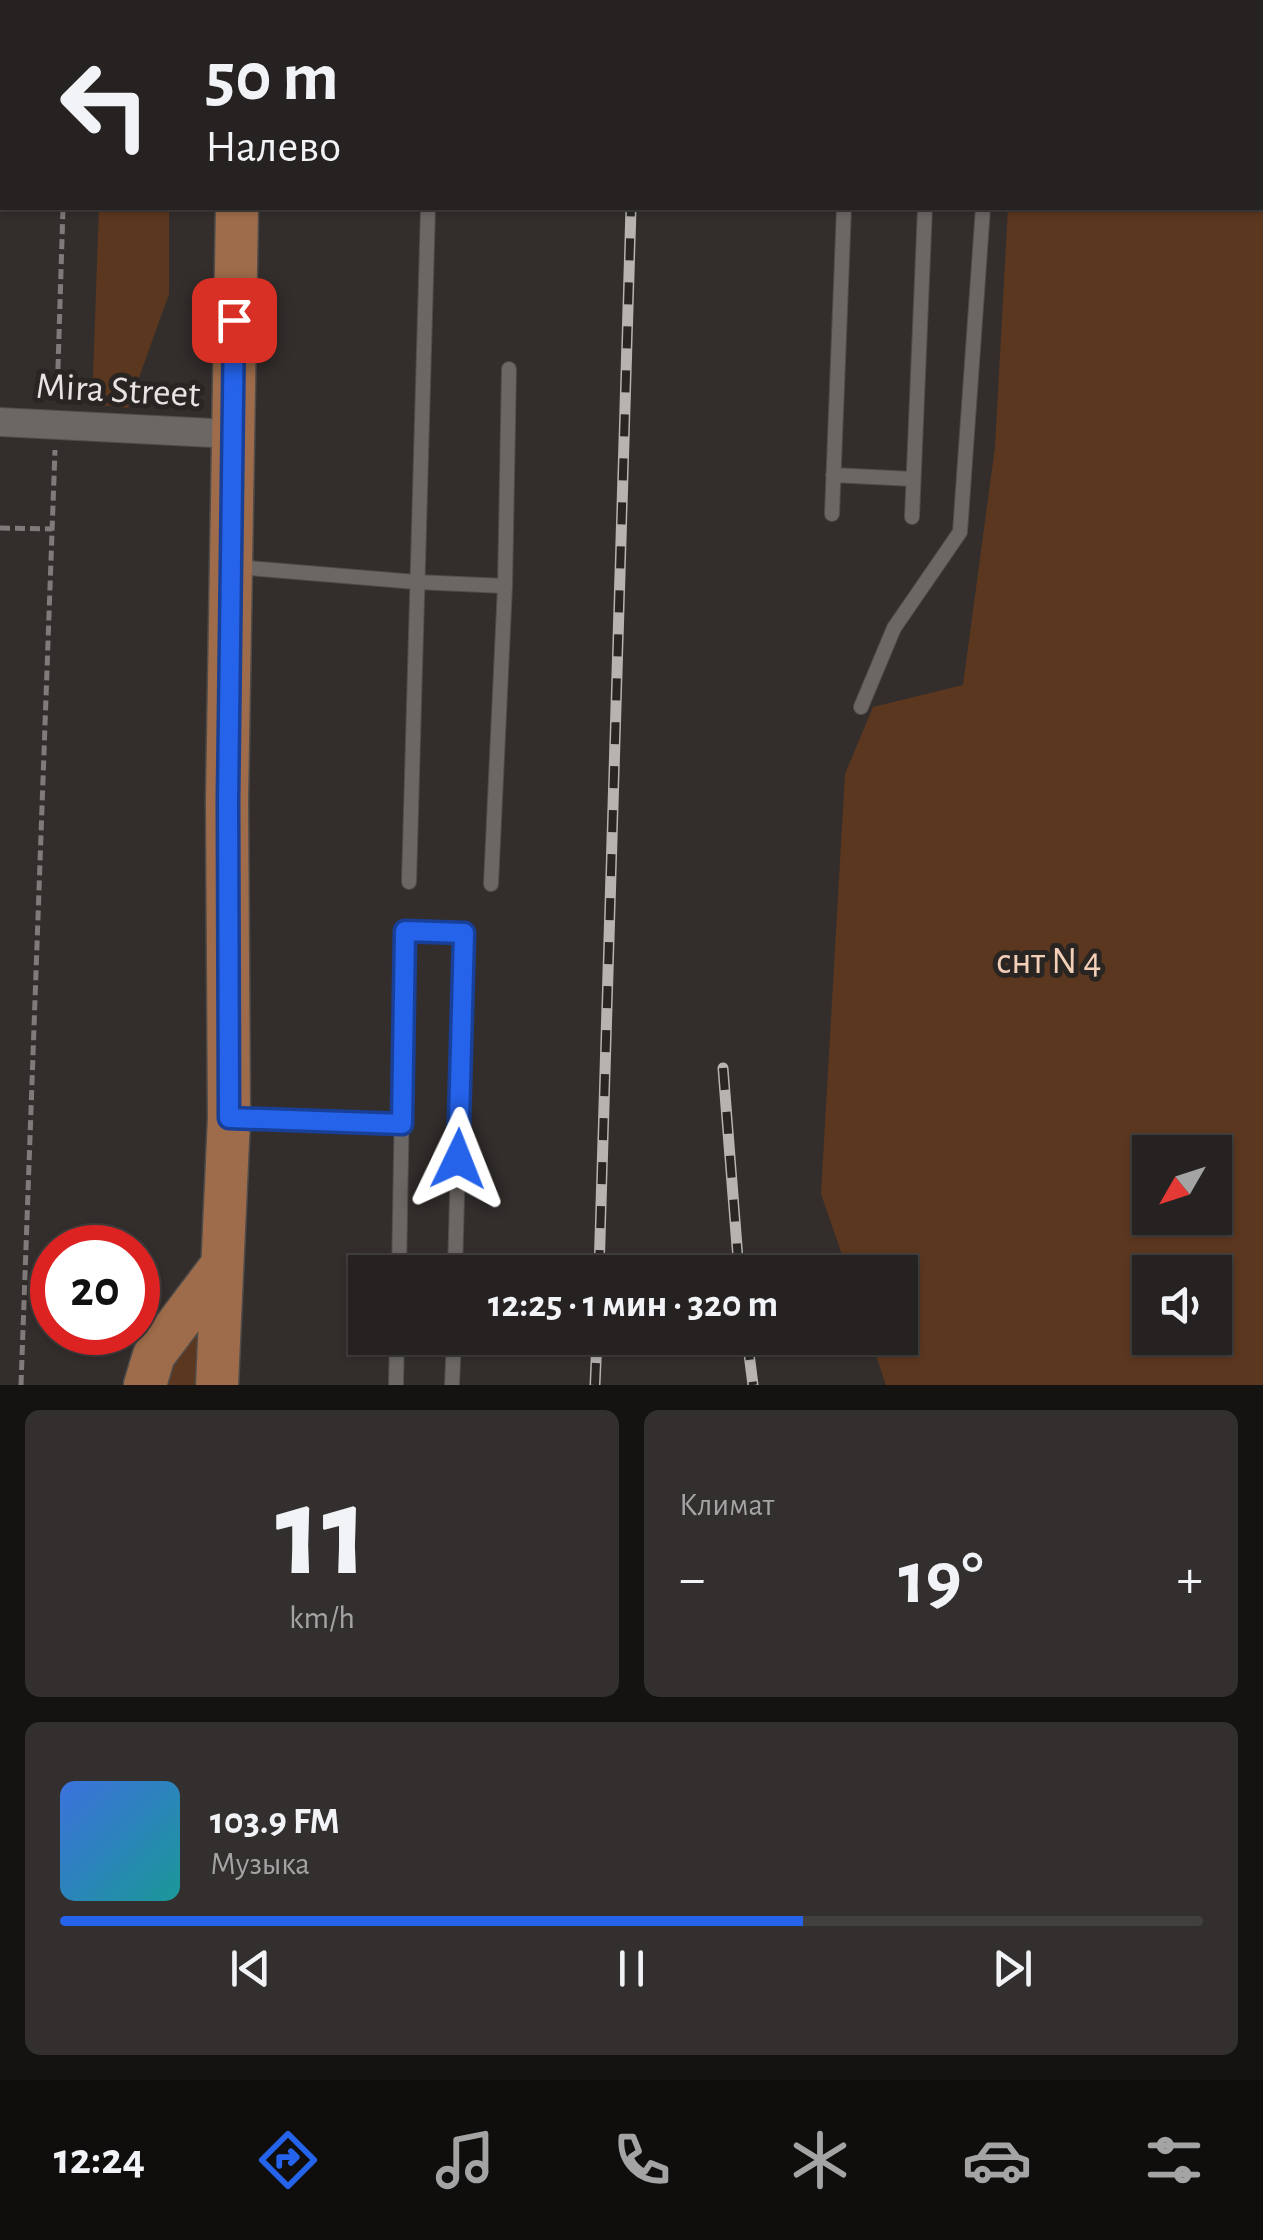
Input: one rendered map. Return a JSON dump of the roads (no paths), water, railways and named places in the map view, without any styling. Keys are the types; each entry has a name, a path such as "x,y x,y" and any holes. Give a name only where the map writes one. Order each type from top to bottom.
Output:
{"main road":[{"path":"217,1385 229,1118 228,800 237,210"},
{"path":"146,1385 154,1355 222,1265"}],"street":[{"name":"Mira Street","path":"0,422 232,434"}],"lane":[{"path":"409,882 428,210"},
{"path":"832,514 844,210"},
{"path":"912,517 925,210"},
{"path":"862,706 894,628 960,532 983,210"},
{"path":"491,884 505,586 509,369"},
{"path":"833,476 914,479"},
{"path":"231,567 505,586"},
{"path":"399,1255 405,931 464,933 455,1255"},
{"path":"229,1118 402,1124"},
{"path":"396,1385 397,1355"},
{"path":"452,1385 453,1355"}],"railway":[{"path":"600,1255 631,210"},
{"path":"723,1068 738,1255"},
{"path":"595,1385 596,1355"},
{"path":"749,1355 753,1385"}],"park label":[{"name":"снт N 4","path":"1049,962"}]}
